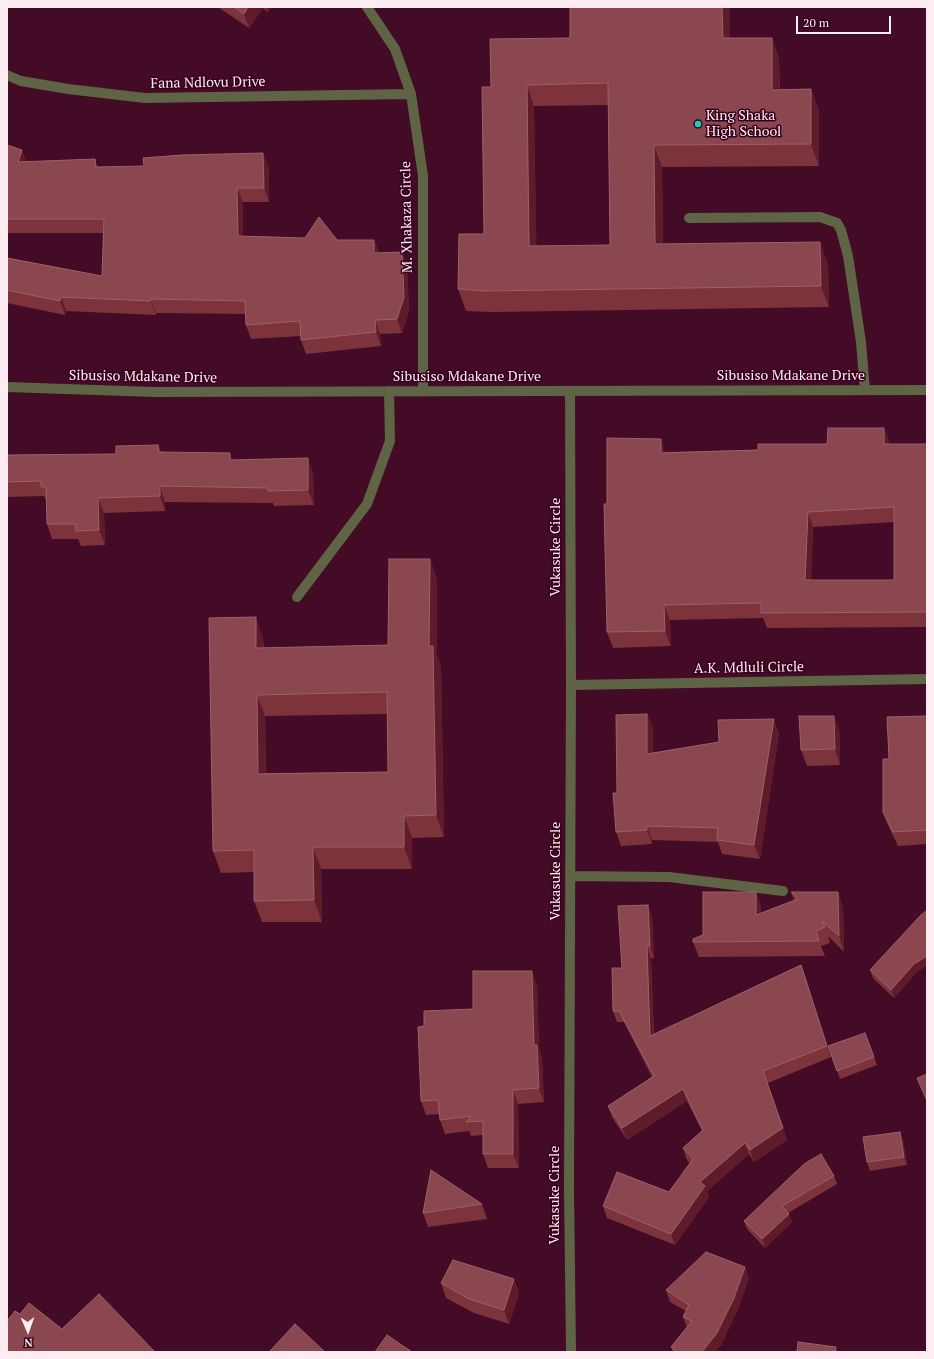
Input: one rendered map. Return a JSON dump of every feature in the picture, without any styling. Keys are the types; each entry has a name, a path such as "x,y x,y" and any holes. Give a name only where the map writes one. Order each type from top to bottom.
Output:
{"street":[{"name":"M. Xhakaza Circle","path":"366,7 395,49 411,94 423,176 422,391"},
{"name":"Fana Ndlovu Drive","path":"7,75 21,81 68,89 145,98 411,94"},
{"path":"688,218 820,217 837,223 841,230 848,256 861,342 866,390"},
{"name":"Sibusiso Mdakane Drive","path":"7,387 154,392 927,390"},
{"path":"297,596 367,504 390,441 390,391"},
{"name":"Vukasuke Circle","path":"570,391 570,1352"},
{"name":"A.K. Mdluli Circle","path":"571,685 927,679"},
{"path":"570,876 669,877 783,891"}],"building":[{"path":"234,7 248,7 244,14"},
{"path":"570,7 722,7 723,38 772,38 772,90 811,89 811,144 654,145 655,244 820,242 821,286 485,291 458,289 459,234 484,234 482,87 491,87 490,39 570,38","holes":["608,83 610,245 529,246 527,85"]},
{"path":"7,145 22,150 18,162 95,159 96,167 144,166 143,158 182,155 263,153 264,188 237,188 238,236 305,238 319,217 337,240 374,240 374,253 402,252 404,297 397,319 375,320 376,332 301,340 300,321 246,325 245,301 151,299 151,301 61,297 60,301 7,290 7,258 102,276 104,219 7,219"},
{"path":"828,428 884,428 884,444 927,444 927,612 761,613 761,603 664,605 665,631 607,632 604,504 607,504 607,438 661,439 661,453 758,450 758,444 827,444","holes":["894,507 894,580 805,580 808,512"]},
{"path":"158,445 159,452 230,453 230,460 308,458 308,490 268,491 268,488 160,486 160,496 98,498 99,530 76,531 75,524 47,524 46,487 41,487 41,481 7,482 7,455 116,454 116,446"},
{"path":"389,559 430,559 429,646 433,646 436,815 404,816 404,847 313,847 314,900 254,901 254,850 213,851 209,618 256,617 256,648 388,645","holes":["387,692 388,772 258,774 257,695"]},
{"path":"647,714 647,754 719,742 718,720 774,719 754,845 717,840 718,828 647,826 647,830 616,832 613,793 617,793 616,715"},
{"path":"799,716 834,716 835,749 801,750"},
{"path":"927,716 927,830 893,832 883,812 883,759 889,759 887,717"},
{"path":"703,892 756,892 756,915 798,899 791,892 838,892 839,936 822,921 825,927 816,931 819,941 693,942 693,939 703,935"},
{"path":"648,905 650,946 647,946 650,1036 801,965 827,1046 763,1071 783,1128 750,1150 745,1143 700,1182 705,1186 671,1234 603,1206 617,1172 669,1192 693,1159 683,1148 703,1130 683,1089 622,1128 608,1106 654,1076 619,1011 613,1011 612,968 622,968 618,906"},
{"path":"927,910 927,956 914,964 891,990 870,970"},
{"path":"473,971 532,971 534,1045 537,1045 539,1088 513,1090 513,1154 483,1154 483,1121 466,1122 471,1116 440,1120 438,1100 421,1101 418,1027 424,1026 424,1011 473,1009"},
{"path":"865,1033 874,1057 837,1071 828,1046"},
{"path":"927,1074 927,1101 917,1078"},
{"path":"900,1132 904,1157 867,1162 863,1137"},
{"path":"821,1154 834,1176 782,1206 789,1214 762,1239 744,1221 804,1164"},
{"path":"431,1170 482,1204 423,1213"},
{"path":"706,1252 745,1267 734,1298 717,1333 702,1352 677,1352 671,1347 692,1321 683,1317 689,1305 666,1290"},
{"path":"453,1260 514,1279 504,1310 469,1299 441,1283"},
{"path":"99,1294 155,1352 7,1352 7,1321 15,1311 20,1314 29,1303 62,1329"},
{"path":"295,1324 325,1352 269,1352"},
{"path":"387,1335 412,1352 375,1352"},
{"path":"798,1342 836,1347 835,1352 797,1352"}],"place":[{"name":"King Shaka High School","path":"698,124"}]}
